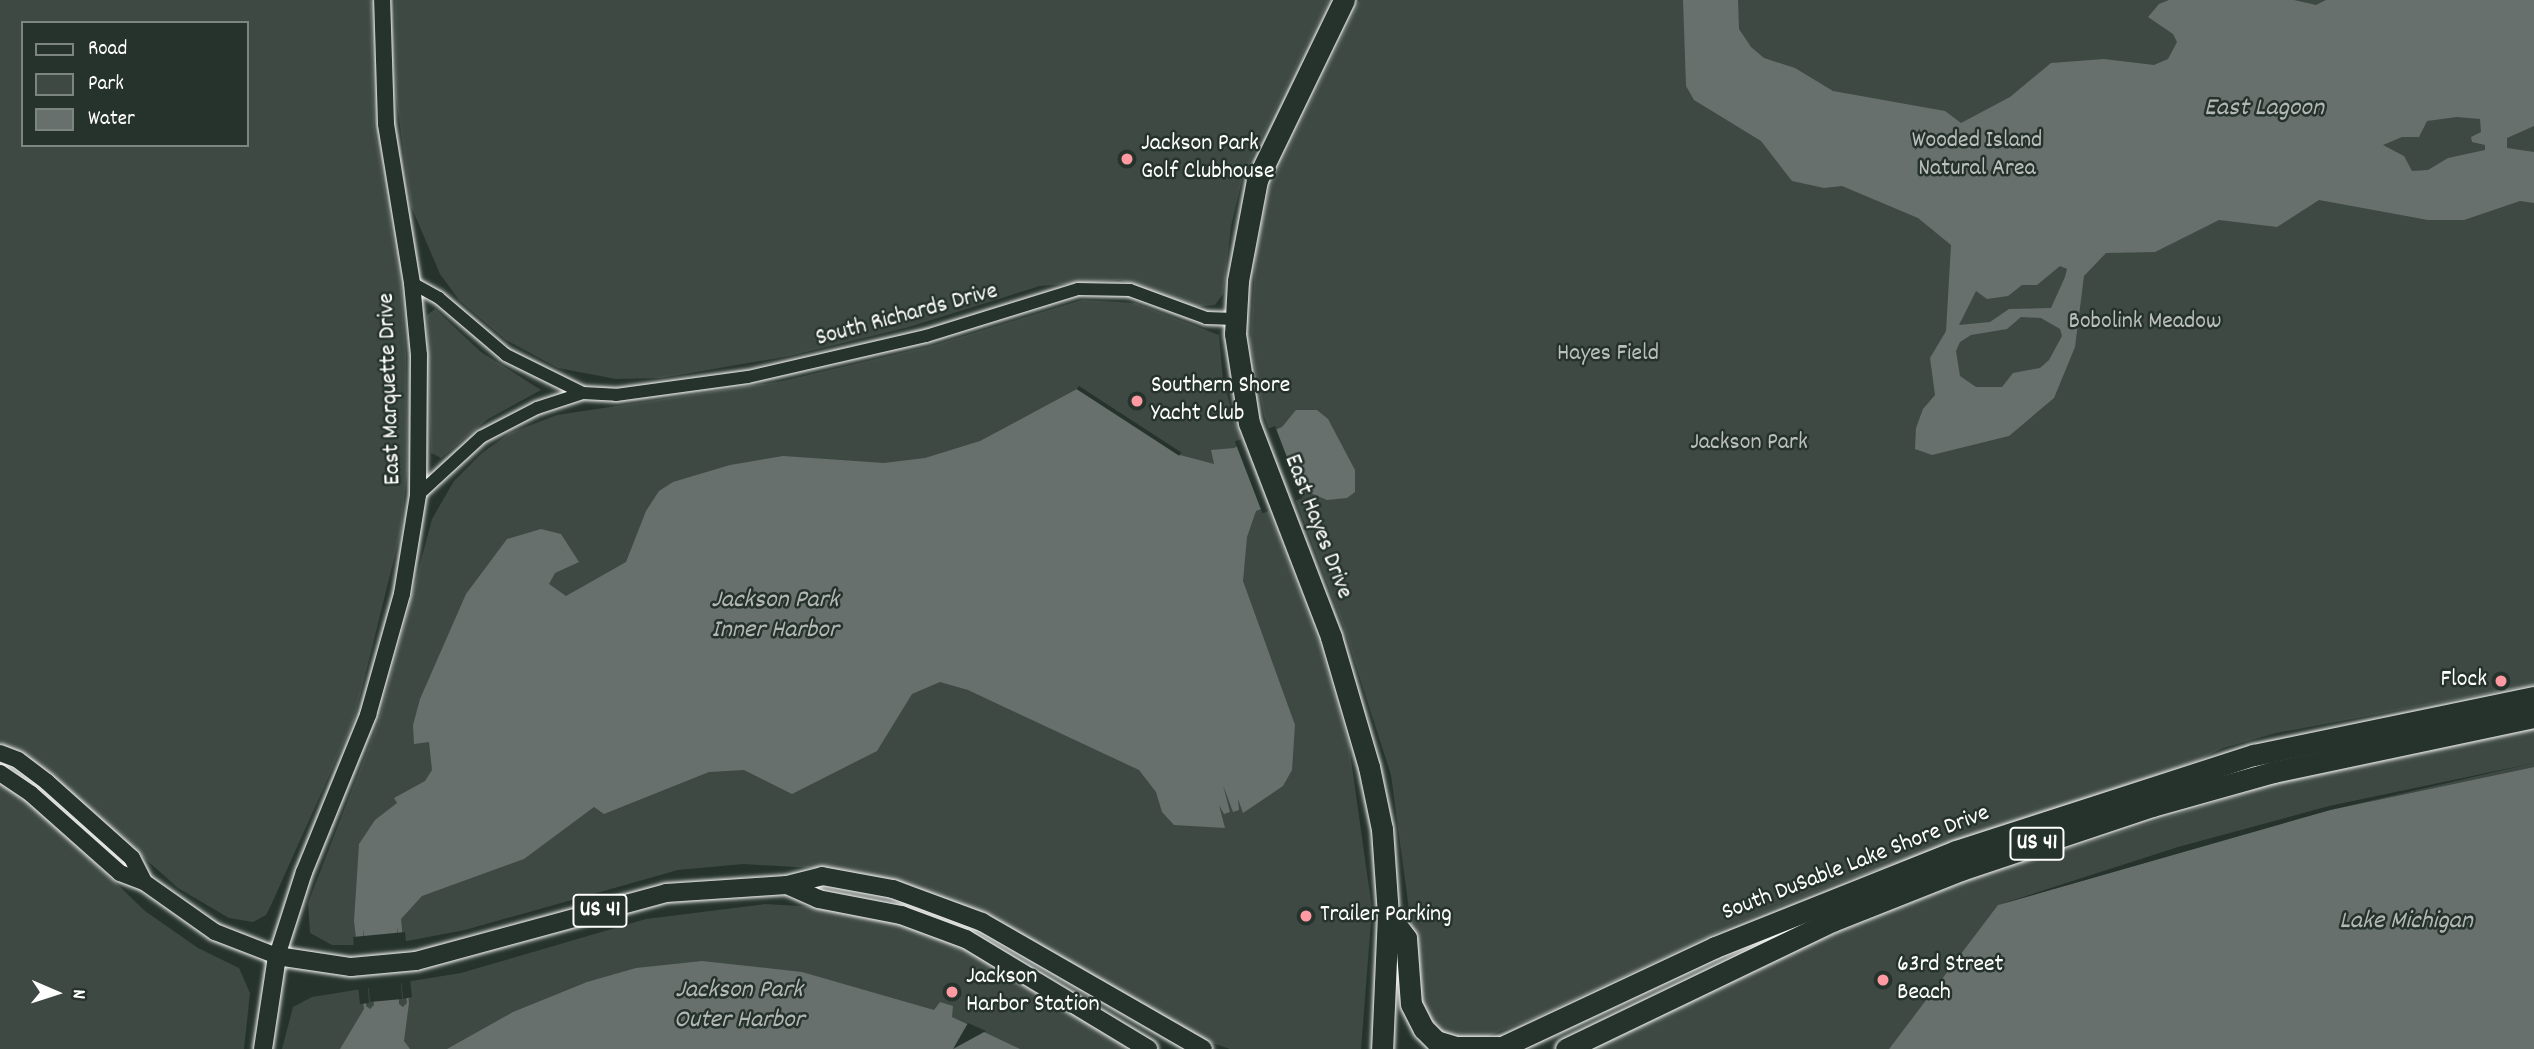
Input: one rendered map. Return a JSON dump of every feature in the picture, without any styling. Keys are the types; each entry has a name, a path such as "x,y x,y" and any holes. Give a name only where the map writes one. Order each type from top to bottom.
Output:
{"highway":[{"name":"East Hayes Drive","path":"1344,0 1256,180 1246,222 1235,319 1237,369 1249,423 1331,637 1369,767 1382,830 1388,914 1382,1049"},
{"name":"South DuSable Lake Shore Drive","path":"1500,1048 1715,947 1844,892 1968,847 2254,755 2534,697"},
{"name":"South DuSable Lake Shore Drive","path":"1566,1049 1832,921 1961,870 2152,806 2273,772 2534,717"},
{"path":"1388,914 1406,938 1411,1003 1424,1029 1436,1041 1456,1047 1500,1048"}],"main road":[{"name":"US 41","path":"277,956 351,967 416,961 666,893 788,885 834,878 893,889 946,907 1018,942 1141,1018 1203,1049"},
{"name":"US 41","path":"788,885 818,898 901,915 966,939 1147,1049"},
{"name":"East Marquette Drive","path":"263,1049 277,956"}],"street":[{"name":"East Marquette Drive","path":"277,956 303,872 371,704 402,594 418,495 420,390 412,283 386,124 382,0"},
{"name":"South Richards Drive","path":"412,283 439,299 506,355 583,393"},
{"name":"South Richards Drive","path":"418,495 481,437 537,408 583,393 665,390 773,372 926,335 1077,289 1130,290 1206,318 1235,319"},
{"path":"0,753 18,760 47,782 132,858 144,882"},
{"path":"0,773 31,794 120,873 144,882 215,932 277,956"}],"green space":[{"path":"0,0 371,0 374,126 401,287 406,353 407,471 401,531 354,720 266,915 253,922 229,918 178,888 76,797 0,743"},
{"path":"395,0 1329,0 1243,176 1231,226 1223,294 1215,305 1196,307 1120,280 1040,286 909,327 789,356 661,378 616,379 558,368 506,340 459,300 440,274 411,206 396,97"},
{"name":"Jackson Park","path":"1360,0 2534,0 2534,685 2276,733 2223,748 2197,761 1839,883 1733,925 1537,1017 1476,1041 1453,1041 1424,1022 1391,775 1344,628 1264,416 1250,342 1256,252 1269,189"},
{"path":"1082,300 1135,303 1219,335 1223,380 1235,423 1319,643 1349,745 1372,909 1361,1049 1230,1049 1212,1043 964,906 899,883 828,869 743,864 678,870 465,930 386,945 332,945 310,933 308,903 379,720 432,519 454,481 482,453 510,433 557,415 783,381 931,346"},
{"path":"435,309 481,352 541,390 488,419 441,458 431,453 427,315"},
{"path":"2534,729 2534,767 2330,810 1999,905 1889,1049 1591,1049 1789,952 1971,879 2273,784"},
{"path":"0,780 41,811 145,911 198,948 239,968 250,993 244,1049 0,1049"},
{"path":"765,904 832,908 886,918 966,947 1060,1002 1128,1049 282,1049 293,1007 312,997 461,973 646,919"}],"water":[{"name":"East Lagoon","path":"1683,0 1738,0 1739,29 1751,47 1764,58 1795,68 1833,91 1945,111 1961,123 2010,97 2051,63 2104,59 2154,65 2168,59 2177,42 2173,34 2148,17 2159,4 2169,0 2294,0 2316,5 2326,0 2534,0 2534,126 2507,138 2507,148 2534,152 2534,203 2520,201 2464,220 2428,220 2319,200 2277,227 2219,220 2155,252 2106,253 2084,276 2075,347 2054,398 2009,436 1932,455 1915,449 1916,428 1923,409 1935,395 1930,358 1946,331 1951,245 1918,218 1842,186 1824,188 1792,181 1761,141 1694,100 1686,86","holes":["2457,117 2480,119 2481,132 2471,137 2472,142 2485,145 2485,150 2448,158 2428,170 2412,171 2404,156 2383,145 2402,137 2419,137 2427,121","2060,266 2067,269 2051,308 2009,309 1990,322 1959,325 1976,291 1987,299 2008,296 2022,285 2037,285","2021,317 2041,318 2060,329 2062,336 2049,360 2040,368 2013,373 2002,387 1976,387 1960,376 1956,351 1960,342 1971,335 2007,329"]},
{"name":"Jackson Park Inner Harbor","path":"1077,389 1180,455 1214,464 1211,450 1234,448 1282,427 1296,410 1317,410 1328,419 1355,470 1355,492 1347,498 1327,500 1308,492 1256,511 1247,537 1243,581 1295,725 1292,770 1283,786 1243,813 1238,799 1239,810 1233,812 1223,785 1230,812 1224,814 1219,805 1225,828 1174,825 1162,812 1156,792 1139,770 968,690 940,682 912,694 877,751 792,794 744,770 709,772 604,814 594,807 524,859 422,896 401,919 409,1003 404,1041 410,1049 340,1049 364,1009 354,921 359,844 375,820 397,803 394,798 425,781 432,770 429,742 414,744 413,725 420,699 466,594 507,539 541,529 561,534 579,562 555,573 549,584 566,596 626,562 646,511 659,491 673,482 730,465 783,456 884,463 925,458 980,441","holes":["397,926 407,1003 403,1007 399,1004","363,929 374,1005 370,1009 366,1006"]},
{"name":"Lake Michigan","path":"2534,767 2534,1049 1889,1049 1998,905 2330,810"},
{"name":"Jackson Park Outer Harbor","path":"702,961 802,972 934,1010 940,1002 953,1006 952,1017 1020,1049 447,1049 513,1012 587,982 636,968"}],"pier":[{"path":"1079,386 1181,452 1179,456 1077,389"},
{"path":"1275,426 1303,498 1262,513 1235,441"},
{"path":"2534,763 2330,810 1998,905 2178,847 2329,806"},
{"path":"405,932 412,997 403,999 399,954 402,999 370,1002 365,942 369,1003 360,1004 353,937"},
{"path":"968,1023 986,1031 953,1049"}],"place":[{"name":"Jackson Park Golf Clubhouse","path":"1127,159"},
{"name":"Southern Shore Yacht Club","path":"1137,401"},
{"name":"Flock","path":"2501,681"},
{"name":"Trailer Parking","path":"1306,916"},
{"name":"63rd Street Beach","path":"1883,980"},
{"name":"Jackson Harbor Station","path":"952,992"}],"park label":[{"name":"Wooded Island Natural Area","path":"1977,156"},
{"name":"Bobolink Meadow","path":"2145,323"},
{"name":"Hayes Field","path":"1608,355"}]}
